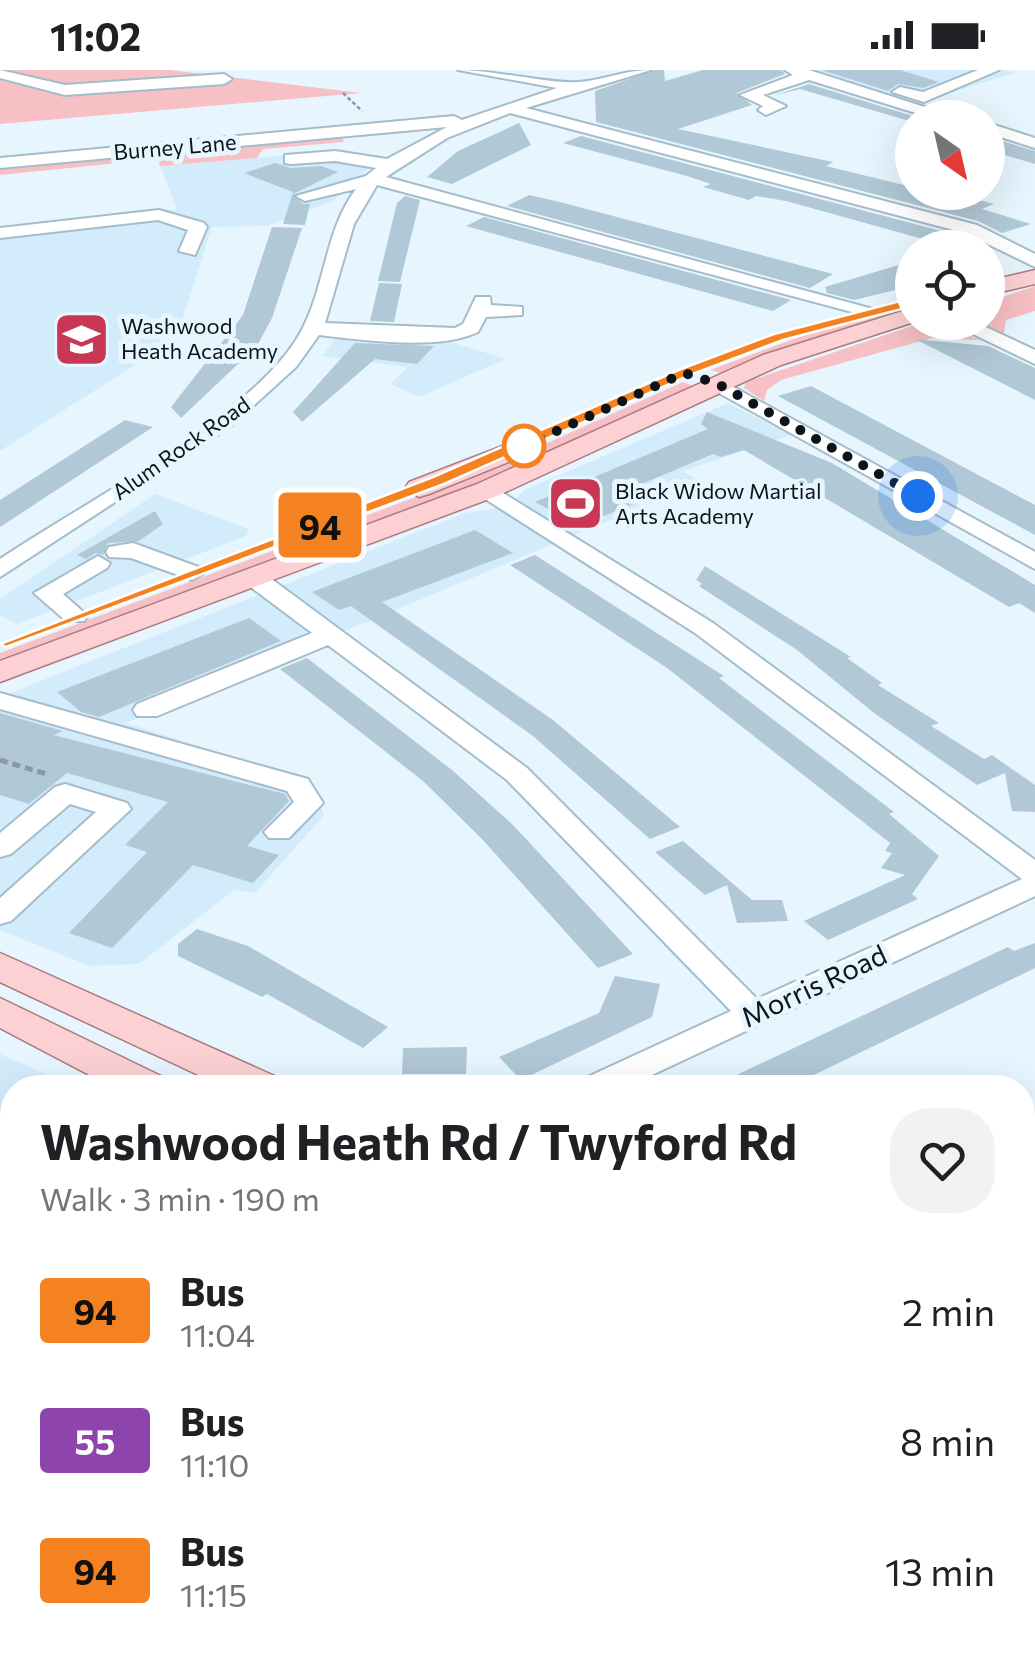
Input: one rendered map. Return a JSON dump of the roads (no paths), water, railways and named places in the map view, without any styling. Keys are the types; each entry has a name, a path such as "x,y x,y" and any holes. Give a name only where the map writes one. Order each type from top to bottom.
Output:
{"main road":[{"path":"1005,284 1035,277"},
{"path":"0,644 502,455 684,373 778,337 895,306"},
{"path":"0,672 486,490 772,360 895,320"},
{"path":"684,373 718,384"},
{"path":"0,966 236,1075"},
{"path":"0,1012 124,1075"}],"street":[{"path":"466,70 577,87"},
{"path":"305,196 389,166 477,122 577,87 643,70"},
{"path":"766,110 778,106 748,95 801,72 924,97 991,70"},
{"path":"0,73 65,90"},
{"path":"842,74 901,100"},
{"path":"16,94 224,78"},
{"path":"512,109 970,229 1035,261"},
{"name":"Burney Lane","path":"0,163 81,162 350,131 477,122"},
{"path":"350,131 374,143 389,166"},
{"path":"1005,133 1035,143"},
{"path":"267,152 374,143"},
{"path":"291,159 335,156 389,166 874,312"},
{"path":"0,177 81,162 156,162"},
{"name":"Alum Rock Road","path":"0,570 228,417 293,359 315,328 355,201 389,166"},
{"path":"0,233 159,216 198,227 188,252"},
{"path":"315,328 364,334 458,334 471,328 481,306 515,311"},
{"path":"996,340 1035,358"},
{"path":"718,384 1035,562"},
{"path":"486,490 704,628 1035,874"},
{"path":"76,616 46,593 108,558 132,550 192,573"},
{"path":"253,578 517,774 754,1014"},
{"path":"147,710 332,634"},
{"path":"0,701 298,785 309,802 280,832"},
{"path":"0,848 65,793 117,809 0,914"},
{"name":"Morris Road","path":"621,1075 1035,884"}],"place":[{"name":"Washwood Heath Academy","path":"82,339"},
{"name":"Black Widow Martial Arts Academy","path":"576,504"}]}
